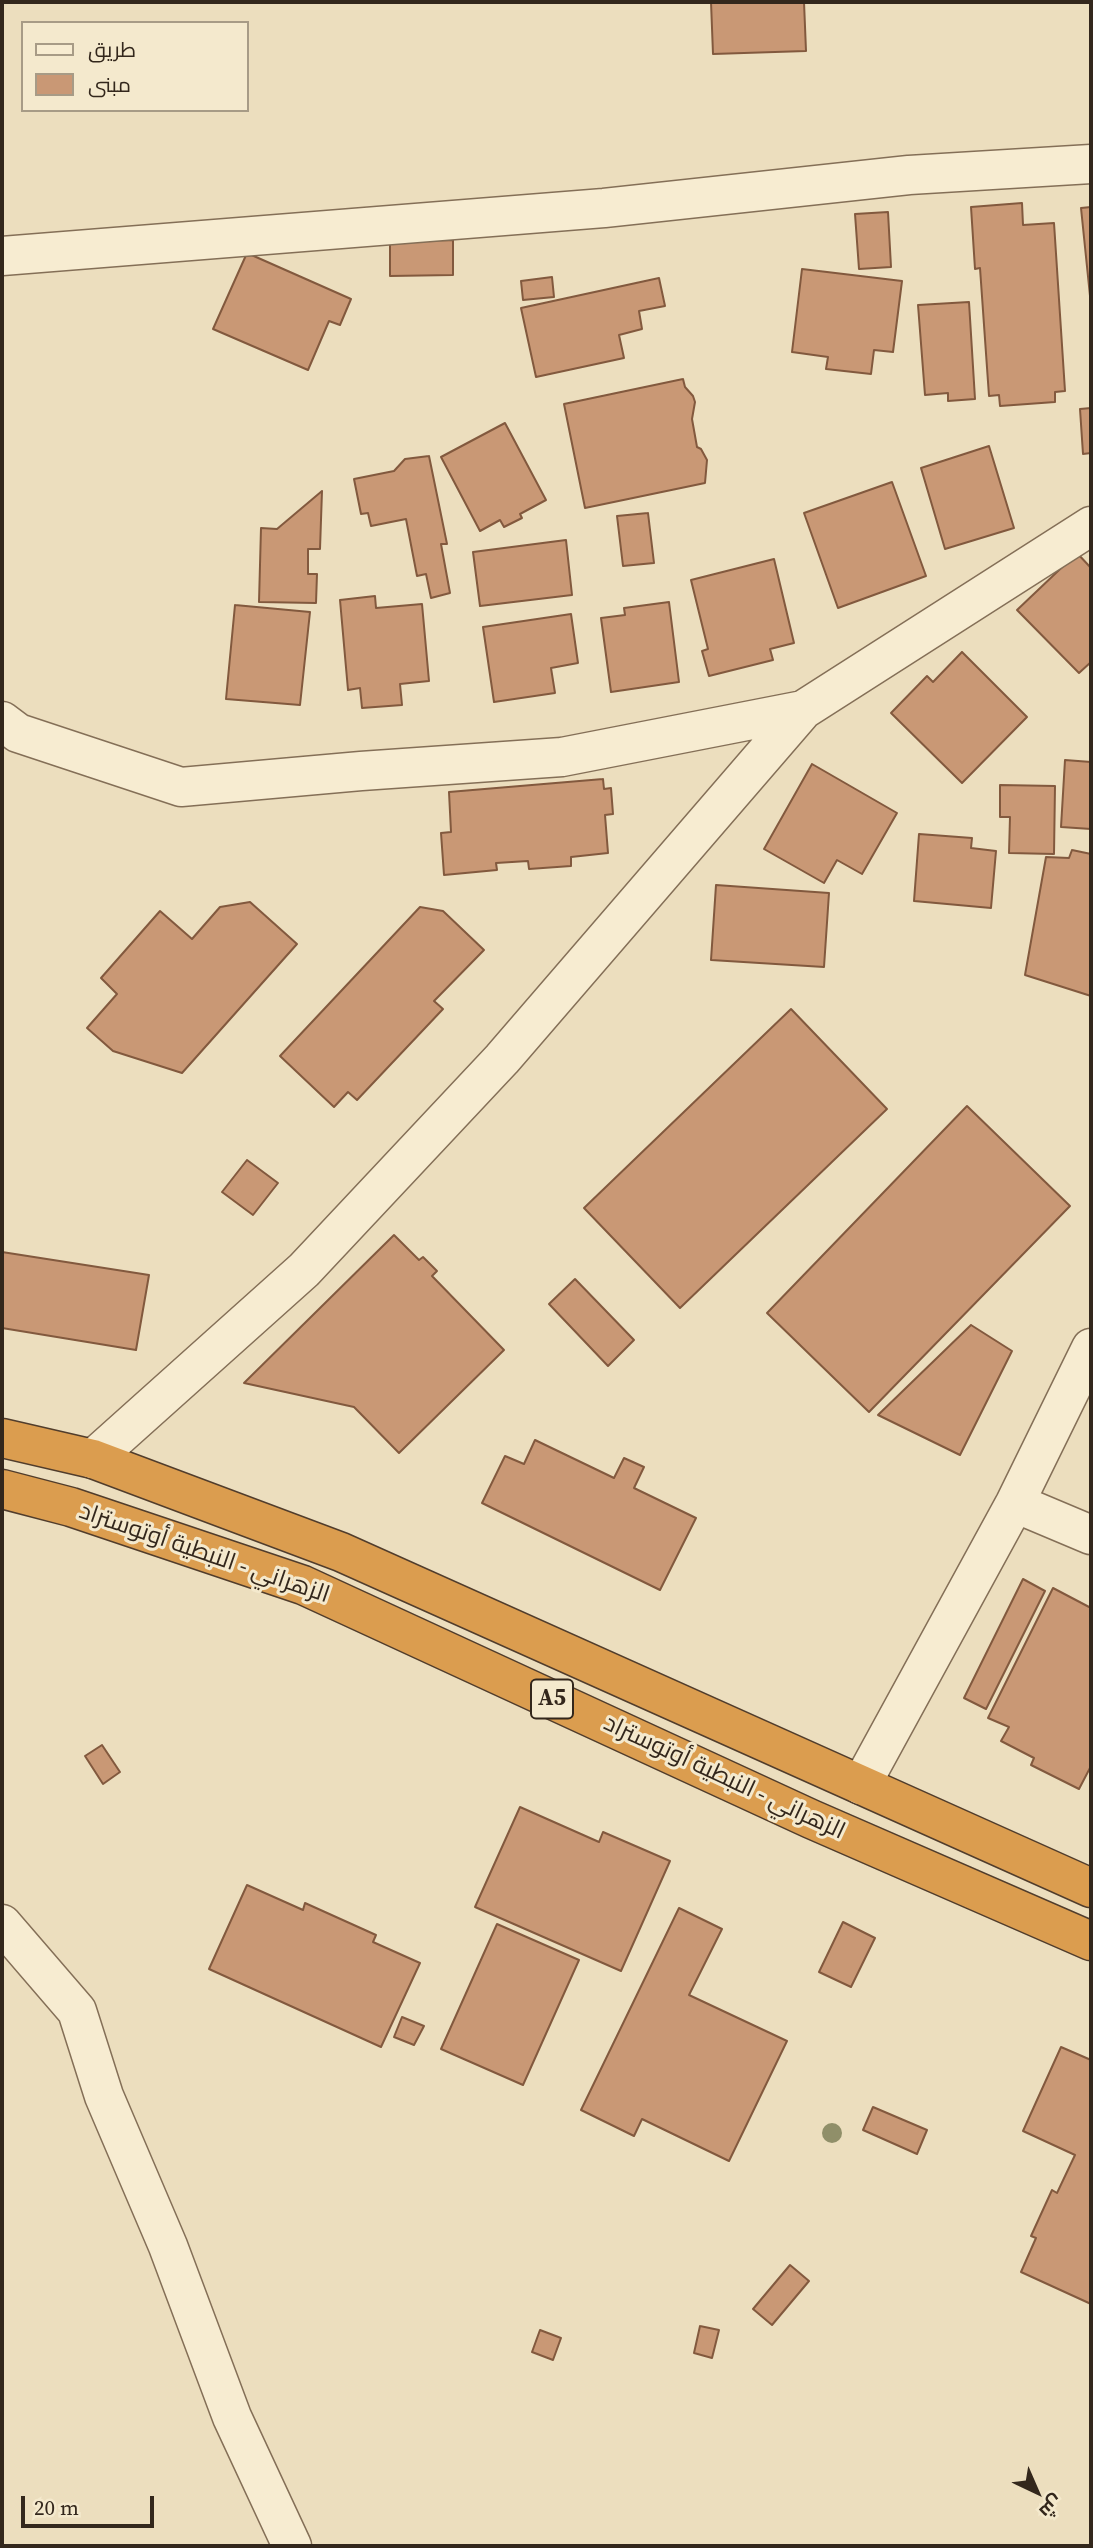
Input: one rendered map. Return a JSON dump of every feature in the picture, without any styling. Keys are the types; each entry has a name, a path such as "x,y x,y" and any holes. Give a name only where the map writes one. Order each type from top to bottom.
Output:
{"highway":[{"name":"الزهراني - النبطية أوتوستراد","path":"2,1438 93,1459 341,1552 1091,1888"},
{"name":"الزهراني - النبطية أوتوستراد","path":"2,1489 71,1507 303,1585 811,1819 1091,1941"}],"street":[{"path":"2,256 604,208 909,175 1091,164"},
{"path":"93,1459 304,1270 502,1059 803,710 1091,526"},
{"path":"7,731 181,788 361,771 562,757 803,710"},
{"path":"861,1785 1015,1503 1091,1348"},
{"path":"1015,1503 1091,1535"},
{"path":"2,1924 78,2011 104,2096 168,2246 232,2417 292,2546"}],"building":[{"path":"711,2 804,2 806,51 713,54"},
{"path":"1022,203 1023,225 1054,223 1065,391 1055,392 1055,402 1000,406 999,395 989,396 980,268 975,269 971,207"},
{"path":"1091,207 1091,296 1090,296 1081,208"},
{"path":"888,212 891,267 859,269 855,214"},
{"path":"453,240 453,275 390,276 390,241"},
{"path":"247,253 351,299 340,325 329,321 308,370 213,329"},
{"path":"802,269 902,281 893,352 874,350 871,374 826,369 828,357 792,352"},
{"path":"552,277 554,297 523,300 521,281"},
{"path":"659,278 665,306 639,311 642,329 619,335 624,358 536,377 521,308"},
{"path":"969,302 975,399 948,401 948,393 925,395 918,305"},
{"path":"683,379 695,402 692,419 697,447 707,460 705,483 585,508 564,404"},
{"path":"1091,408 1091,453 1083,454 1080,409"},
{"path":"505,423 546,500 520,514 522,518 504,527 500,520 480,531 441,457"},
{"path":"989,446 1014,528 945,549 921,468"},
{"path":"429,456 447,544 441,544 450,593 431,598 426,574 417,576 406,519 371,526 368,513 361,514 354,479 394,471 405,459"},
{"path":"892,482 926,576 838,608 804,513"},
{"path":"322,491 320,549 308,549 308,574 317,574 316,603 259,602 261,528 277,529"},
{"path":"648,513 654,563 623,566 617,516"},
{"path":"566,540 572,595 480,606 473,552"},
{"path":"1077,553 1091,568 1091,662 1079,673 1017,610"},
{"path":"774,559 794,643 770,649 773,660 709,676 702,651 708,649 691,580"},
{"path":"375,596 376,608 422,604 429,681 400,684 402,705 362,708 360,688 348,690 340,600"},
{"path":"669,602 679,682 611,692 601,618 625,615 624,608"},
{"path":"235,605 310,612 300,705 226,699"},
{"path":"571,614 578,663 551,668 555,693 494,702 483,627"},
{"path":"962,652 1027,717 962,783 891,713 927,676 933,682"},
{"path":"1065,760 1091,762 1091,829 1061,827"},
{"path":"812,764 897,813 862,874 837,860 824,883 764,849"},
{"path":"603,779 604,789 611,788 613,814 605,815 608,853 571,857 571,866 529,869 528,861 496,863 497,870 444,875 441,833 451,832 449,792"},
{"path":"1000,785 1055,786 1054,854 1009,853 1010,817 1000,817"},
{"path":"919,834 972,838 971,848 996,851 991,908 914,901"},
{"path":"1072,850 1091,854 1091,996 1025,975 1046,857 1069,858"},
{"path":"716,885 829,893 824,967 711,960"},
{"path":"250,902 297,944 182,1073 113,1051 87,1028 117,994 101,978 160,911 192,939 220,907"},
{"path":"420,907 443,911 484,950 434,1001 443,1009 357,1100 348,1092 334,1107 280,1056"},
{"path":"791,1009 887,1109 680,1308 584,1208"},
{"path":"967,1106 1070,1206 869,1412 767,1313"},
{"path":"247,1160 278,1183 253,1215 222,1192"},
{"path":"394,1235 419,1260 423,1257 437,1271 432,1276 504,1350 399,1453 354,1407 244,1383"},
{"path":"2,1252 149,1275 136,1350 2,1328"},
{"path":"575,1279 634,1340 608,1366 549,1304"},
{"path":"971,1325 1012,1351 960,1455 878,1415"},
{"path":"535,1440 614,1478 624,1458 644,1467 634,1488 696,1518 660,1590 482,1503 505,1456 524,1464"},
{"path":"1023,1579 1045,1591 986,1709 964,1698"},
{"path":"1053,1588 1091,1608 1091,1766 1079,1789 1031,1765 1034,1758 1001,1741 1009,1727 988,1718"},
{"path":"102,1745 120,1772 103,1784 85,1756"},
{"path":"520,1807 599,1842 603,1832 670,1861 621,1971 475,1907"},
{"path":"247,1885 303,1910 305,1903 376,1935 373,1942 420,1963 381,2047 209,1969"},
{"path":"679,1908 722,1929 689,1995 787,2041 729,2161 642,2119 634,2136 581,2110"},
{"path":"843,1922 875,1938 851,1987 819,1972"},
{"path":"497,1924 579,1960 523,2085 441,2049"},
{"path":"402,2017 424,2026 414,2045 394,2037"},
{"path":"1061,2047 1091,2060 1091,2304 1021,2272 1036,2238 1031,2236 1052,2190 1057,2193 1075,2155 1023,2131"},
{"path":"873,2107 927,2130 917,2154 863,2130"},
{"path":"790,2265 809,2281 772,2325 753,2309"},
{"path":"700,2326 719,2330 712,2358 694,2353"},
{"path":"540,2330 561,2338 553,2360 532,2352"}]}
